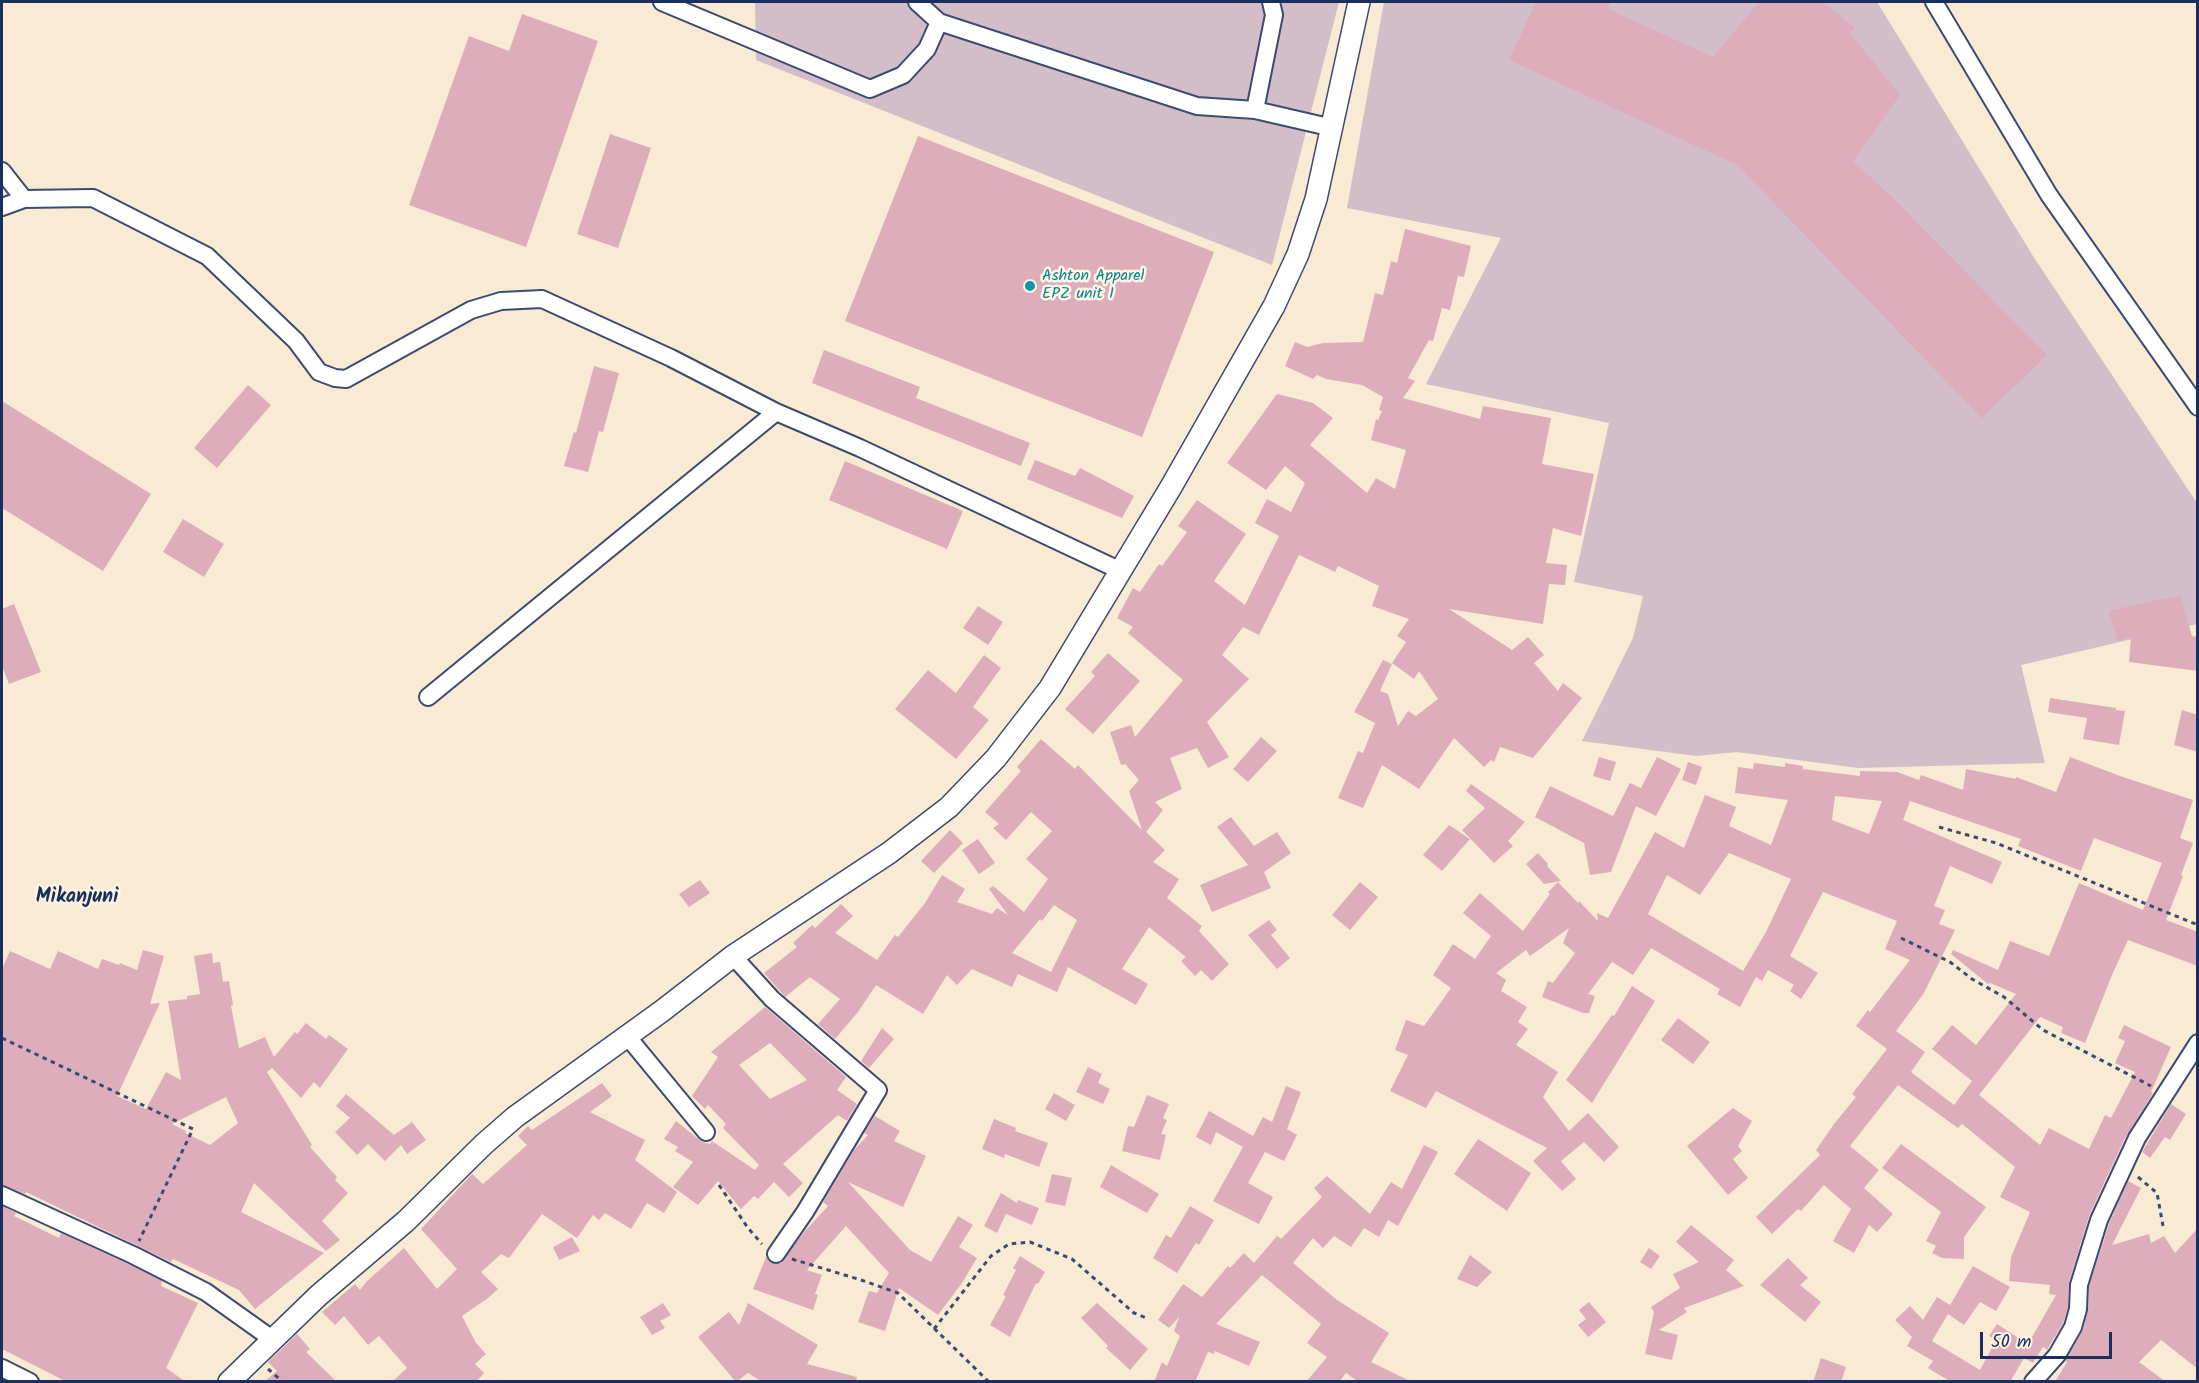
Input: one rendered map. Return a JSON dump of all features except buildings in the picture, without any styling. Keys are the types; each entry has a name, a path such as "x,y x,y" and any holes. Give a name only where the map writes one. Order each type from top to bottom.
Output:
{"main road":[{"path":"229,1382 358,1260 406,1221 492,1137 563,1081 733,956 889,853 949,807 996,758 1050,688 1121,571 1274,306 1298,254 1316,200 1359,2"}],"street":[{"path":"662,2 870,89 903,75 927,49 939,22"},
{"path":"917,2 939,22 1197,106 1254,110 1333,129"},
{"path":"1254,110 1274,15 1271,2"},
{"path":"1934,2 2049,195 2198,407"},
{"path":"2,171 24,199"},
{"path":"2,207 24,199 93,198 207,256 296,341 319,372 335,378 346,379 471,310 501,301 542,298 671,358 776,412 860,448 1121,571"},
{"path":"428,697 776,412"},
{"path":"733,956 772,999 878,1090 805,1212 777,1254"},
{"path":"627,1036 706,1132"},
{"path":"2033,1382 2057,1355 2073,1327 2078,1310 2079,1285 2086,1258 2099,1220 2137,1138 2198,1043"},
{"path":"2,1195 133,1255 206,1292 272,1339"},
{"path":"2,1368 30,1382"}],"path":[{"path":"1939,827 1996,843 2198,925"},
{"path":"1901,938 1950,962 1972,979 2004,997 2043,1030 2104,1063 2143,1080 2163,1095"},
{"path":"2,1038 193,1129 133,1255"},
{"path":"2124,1166 2157,1193 2163,1226"},
{"path":"719,1185 748,1228 766,1248 777,1254 898,1293 988,1382"},
{"path":"934,1329 991,1256 1009,1244 1030,1242 1072,1259 1134,1313 1149,1319"}],"shaded area":[{"path":"755,2 1339,2 1272,265 756,60"},
{"path":"1384,2 1877,2 2033,256 2197,503 2197,624 2021,665 2045,763 1858,768 1737,752 1696,756 1582,741 1633,638 1643,596 1574,582 1609,423 1426,384 1501,238 1347,208"}],"place":[{"name":"Ashton Apparel EPZ unit 1","path":"1030,286"}],"district":[{"name":"Mikanjuni","path":"77,899"}]}
